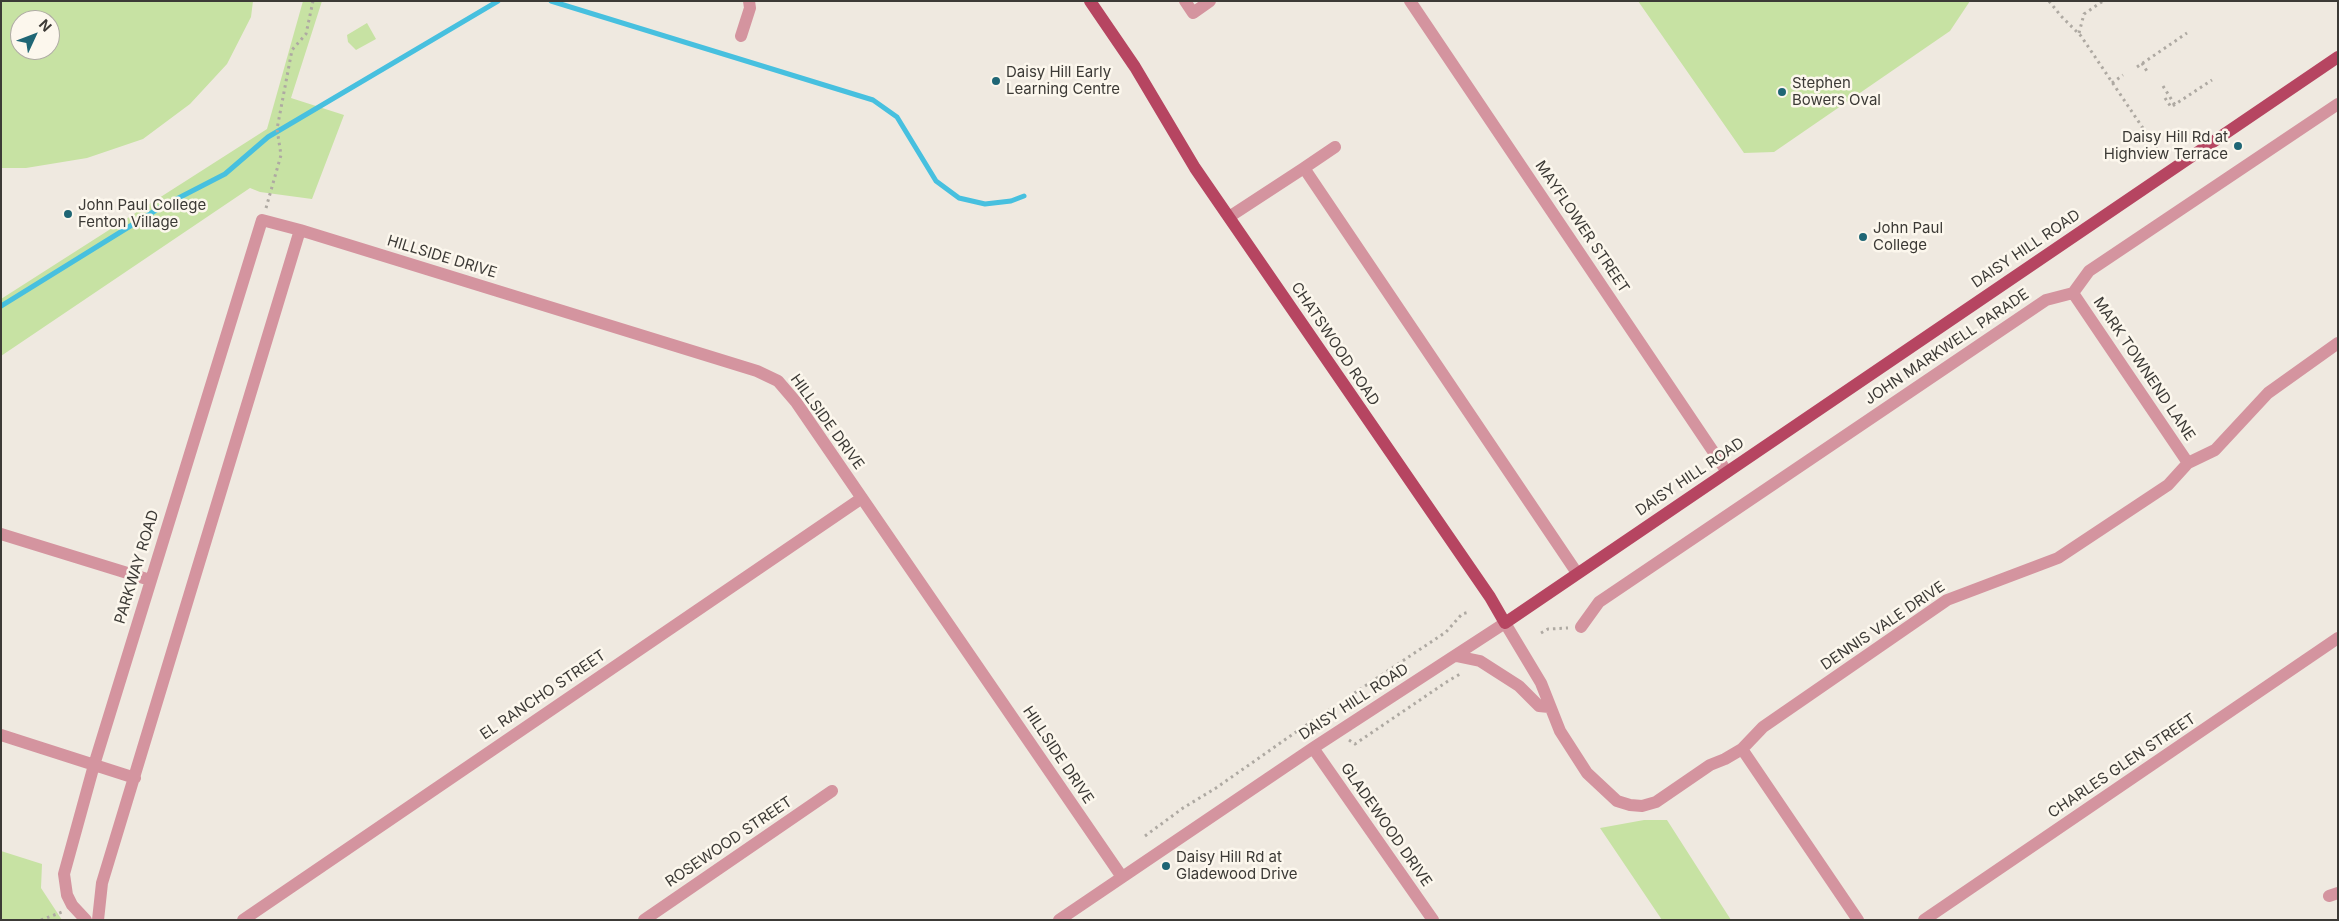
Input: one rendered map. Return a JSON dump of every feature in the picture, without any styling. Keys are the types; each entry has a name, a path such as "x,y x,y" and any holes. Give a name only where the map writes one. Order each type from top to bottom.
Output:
{"main road":[{"name":"CHATSWOOD ROAD","path":"1090,1 1134,67 1195,168 1490,597 1505,623"},
{"name":"DAISY HILL ROAD","path":"1505,623 2338,56"}],"street":[{"path":"741,36 750,8 749,1"},
{"path":"1185,1 1193,13 1210,1"},
{"name":"MAYFLOWER STREET","path":"1410,1 1726,472"},
{"path":"2073,293 2089,270 2338,104"},
{"path":"1229,217 1335,146"},
{"path":"1304,168 1577,574"},
{"name":"HILLSIDE DRIVE","path":"262,220 300,230 747,368 778,380 796,402 1122,877"},
{"name":"PARKWAY ROAD","path":"86,920 72,905 67,895 64,874 94,765 150,580 262,220"},
{"path":"98,920 102,883 300,230"},
{"name":"MARK TOWNEND LANE","path":"2073,293 2188,463"},
{"name":"JOHN MARKWELL PARADE","path":"1581,627 1599,602 2046,300 2073,293"},
{"name":"DENNIS VALE DRIVE","path":"1642,806 1656,802 1710,765 1742,749 1763,727 1947,600 2058,558 2168,485 2188,463 2215,450 2268,393 2338,343"},
{"name":"EL RANCHO STREET","path":"243,920 862,498"},
{"path":"1,534 150,580"},
{"name":"DAISY HILL ROAD","path":"1059,920 1313,748 1505,623"},
{"name":"CHATSWOOD ROAD","path":"1505,623 1541,683 1560,731 1586,773 1617,801 1642,806"},
{"name":"CHARLES GLEN STREET","path":"1924,920 2338,638"},
{"path":"1456,656 1480,661 1519,686 1539,706 1549,707"},
{"path":"1,735 135,778"},
{"name":"GLADEWOOD DRIVE","path":"1313,748 1434,920"},
{"path":"1742,749 1858,920"},
{"name":"ROSEWOOD STREET","path":"644,920 832,791"}],"path":[{"path":"262,220 281,155 277,129 292,50 306,34 313,1"},
{"path":"2049,1 2079,33 2159,152"},
{"path":"2079,33 2084,14 2103,1"},
{"path":"2137,66 2187,34"},
{"path":"2142,63 2148,74"},
{"path":"2112,83 2123,75"},
{"path":"2165,98 2172,107 2212,80"},
{"path":"2163,86 2175,105"},
{"path":"1145,836 1183,808 1216,788 1446,632 1462,614 1469,612"},
{"path":"1541,633 1548,629 1581,627"},
{"path":"1356,744 1464,672"},
{"path":"41,920 72,905"}],"green space":[{"path":"1,1 253,1 251,17 227,64 190,104 143,139 87,158 26,168 1,168"},
{"path":"303,1 322,1 291,98 344,115 312,199 260,192 250,188 1,356 1,299 267,129"},
{"name":"Stephen Bowers Oval","path":"1638,1 1970,1 1950,31 1774,152 1744,153"},
{"path":"367,23 376,39 356,50 348,42 347,35"},
{"path":"1644,820 1667,820 1731,920 1662,920 1600,828"},
{"path":"1,851 42,864 41,888 62,920 1,920"}],"waterway":[{"path":"1,306 161,207 225,174 268,137 498,1"},
{"path":"551,1 873,100 897,117 936,181 959,198 985,204 1011,201 1024,196"}],"place":[{"name":"Daisy Hill Early Learning Centre","path":"996,81"},
{"name":"Stephen Bowers Oval","path":"1782,92"},
{"name":"Daisy Hill Rd at Highview Terrace","path":"2238,146"},
{"name":"John Paul College Fenton Village","path":"68,214"},
{"name":"John Paul College","path":"1863,237"},
{"name":"Daisy Hill Rd at Gladewood Drive","path":"1166,866"}]}
